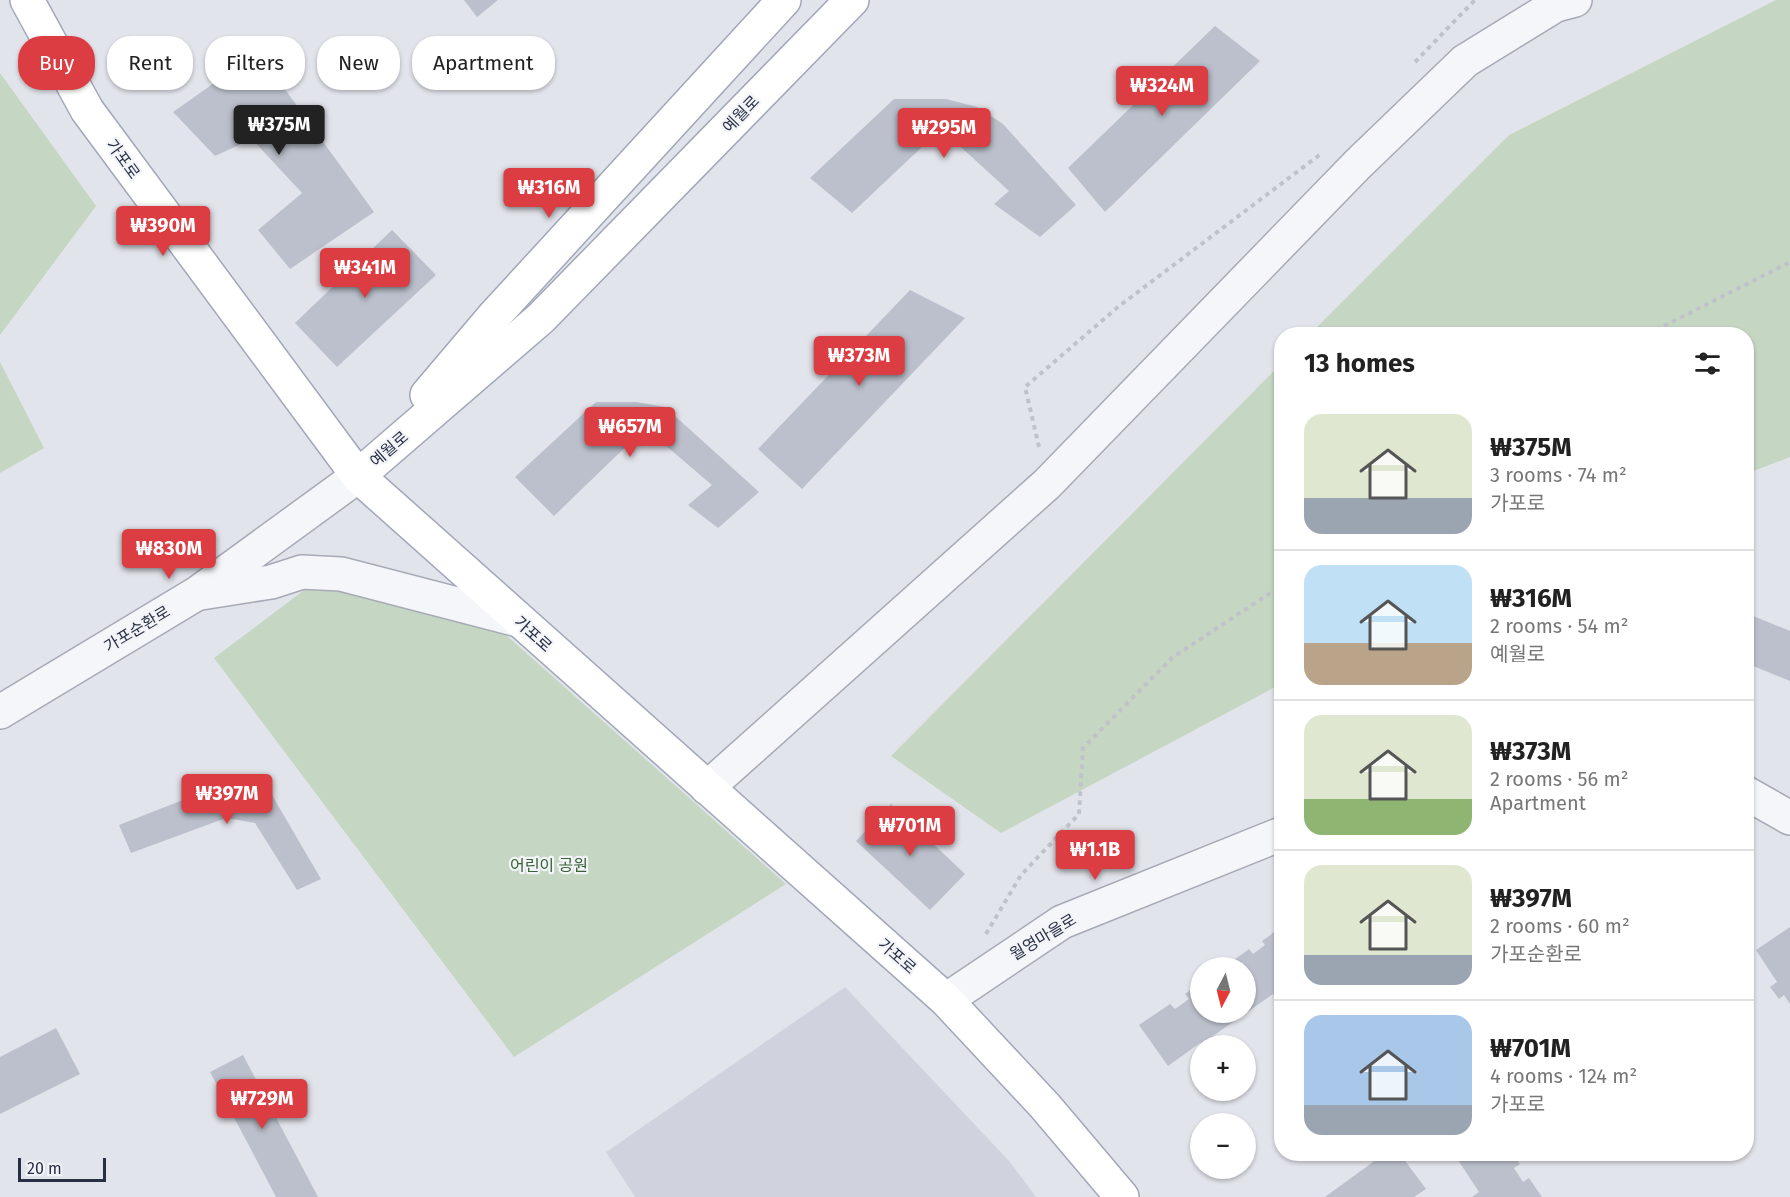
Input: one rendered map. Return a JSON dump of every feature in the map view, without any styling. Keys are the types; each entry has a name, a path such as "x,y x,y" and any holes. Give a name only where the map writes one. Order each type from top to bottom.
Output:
{"main road":[{"name":"가포로","path":"27,0 87,110 358,476 946,1000 1045,1106 1122,1197"},
{"name":"예월로","path":"358,476 494,316 784,0"},
{"name":"예월로","path":"358,476 541,318 852,0"}],"street":[{"path":"707,788 1047,484 1358,164 1465,61 1556,5 1575,0"},
{"name":"가포순환로","path":"0,712 196,594 358,476"},
{"path":"196,594 271,582 302,572 341,574 518,620"},
{"path":"1754,798 1790,818"},
{"name":"월영마을로","path":"946,1000 1062,921 1274,837"}],"path":[{"path":"1411,66 1475,0"},
{"path":"1047,484 1025,387 1118,308 1331,146"},
{"path":"1662,327 1790,262"},
{"path":"981,942 1021,875 1079,814 1083,748 1173,657 1274,591"}],"shaded area":[{"path":"845,987 1010,1162 1036,1197 635,1197 606,1152"}],"green space":[{"path":"1776,0 1790,0 1790,457 1754,471 1754,327 1317,327 1509,135"},
{"path":"0,73 96,206 0,335"},
{"path":"0,362 44,448 0,473"},
{"path":"1274,371 1274,688 1001,833 891,756"},
{"name":"어린이 공원","path":"311,585 460,594 786,884 514,1057 214,658"}],"building":[{"path":"464,0 498,0 477,17"},
{"path":"1215,26 1260,61 1105,212 1068,168"},
{"path":"205,89 286,90 374,212 290,269 258,230 302,193 252,139 215,156 173,112"},
{"path":"894,99 946,99 977,107 1003,124 1076,205 1040,237 994,204 1009,191 941,129 852,213 810,178"},
{"path":"392,230 436,275 337,367 295,323"},
{"path":"910,290 965,318 802,489 758,449"},
{"path":"596,402 637,402 665,407 759,492 718,528 688,505 712,485 645,428 554,516 515,477"},
{"path":"1754,616 1790,631 1790,681 1754,666"},
{"path":"234,780 269,790 321,879 297,890 255,823 226,818 131,853 119,825"},
{"path":"891,804 965,874 930,910 856,841"},
{"path":"1790,927 1790,1004 1784,995 1779,999 1770,987 1777,982 1756,950"},
{"path":"1274,932 1274,996 1273,994 1256,1006 1256,957 1238,957 1249,949 1253,954 1265,945 1262,941"},
{"path":"1190,990 1190,1023 1232,1023 1214,1035 1190,1035 1190,1050 1168,1066 1139,1025 1170,1004 1175,1009 1189,999 1185,994"},
{"path":"56,1028 80,1074 0,1114 0,1057"},
{"path":"243,1055 318,1197 276,1197 210,1072"},
{"path":"1374,1161 1405,1161 1426,1189 1414,1197 1325,1197"},
{"path":"1459,1161 1518,1161 1520,1164 1514,1168 1523,1182 1529,1178 1542,1197 1472,1197 1479,1192"}]}
